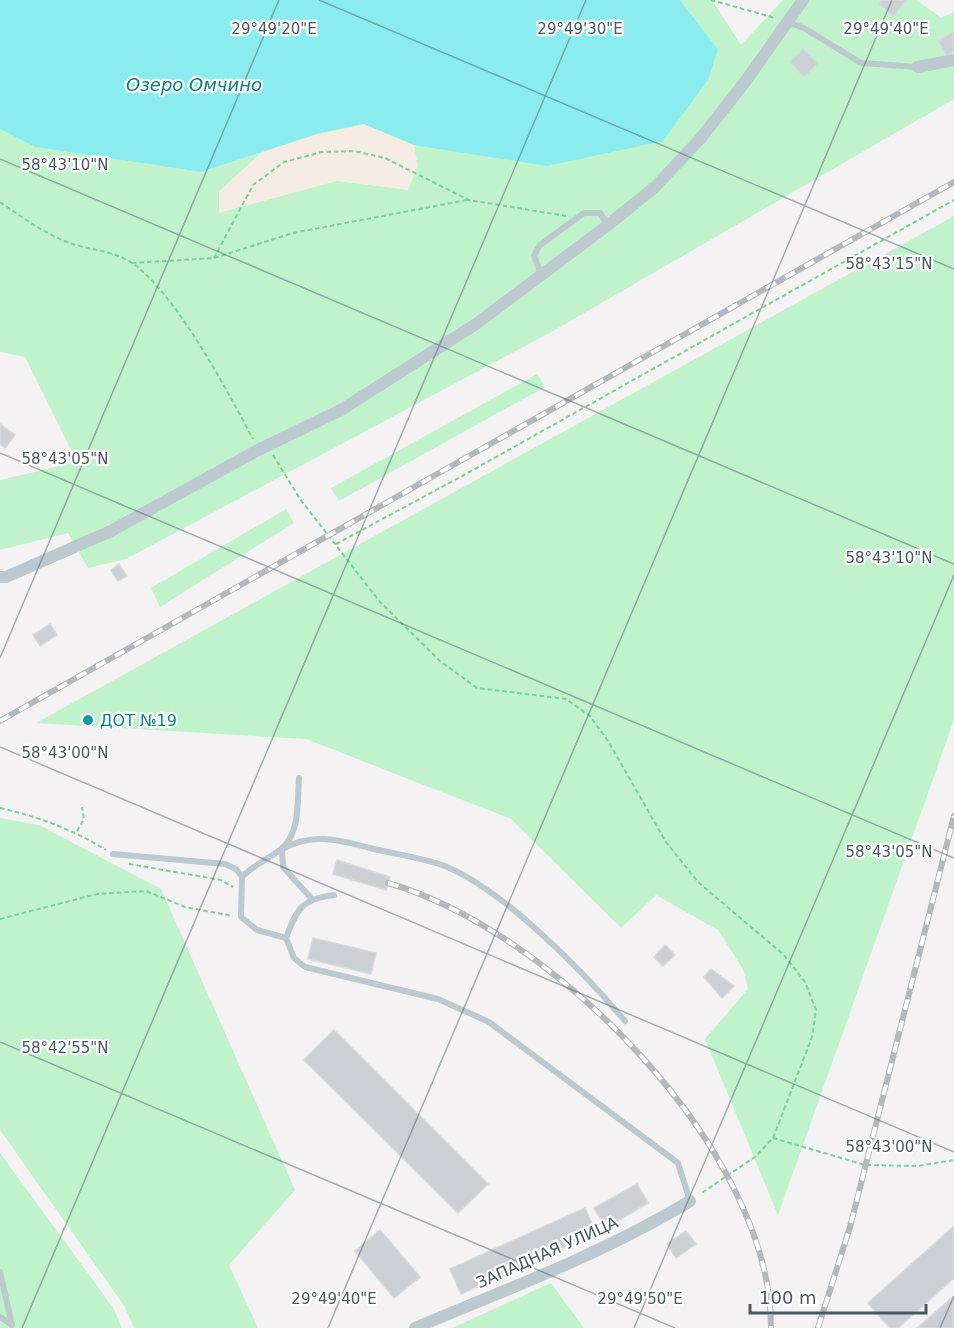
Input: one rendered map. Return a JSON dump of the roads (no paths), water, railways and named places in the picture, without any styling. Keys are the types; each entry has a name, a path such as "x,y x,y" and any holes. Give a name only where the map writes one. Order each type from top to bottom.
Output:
{"street":[{"path":"0,577 6,577 111,531 263,448 351,404 476,324 655,187 700,139 803,0"},
{"path":"918,67 954,60"},
{"name":"ЗАПАДНАЯ УЛИЦА","path":"416,1328 569,1263 664,1217 690,1201"}],"lane":[{"path":"788,22 804,28 861,63 918,67"},
{"path":"541,274 534,256 540,245 578,217 584,213 600,213 608,225"},
{"path":"298,778 297,817 293,833 282,849 283,867 289,877 311,898"},
{"path":"242,877 251,867 299,840 335,840 442,866 505,903 598,988 625,1021"},
{"path":"113,854 225,864 236,869 242,877 241,917 257,930 286,938"},
{"path":"334,895 311,898 294,914 286,938 294,958 305,967 438,999 489,1022 678,1163 690,1201"},
{"path":"0,1272 12,1326"},
{"path":"0,1317 12,1326"}],"water":[{"name":"Озеро Омчино","path":"0,0 680,0 718,49 708,80 663,141 547,166 414,145 364,124 320,133 201,172 35,147 0,129"}],"railway":[{"path":"0,721 954,182"},
{"path":"818,1328 850,1227 954,816"},
{"path":"388,883 452,908 517,947 582,998 641,1056 693,1121 735,1190 762,1260 771,1328"}],"place":[{"name":"ДОТ №19","path":"88,720"}]}
